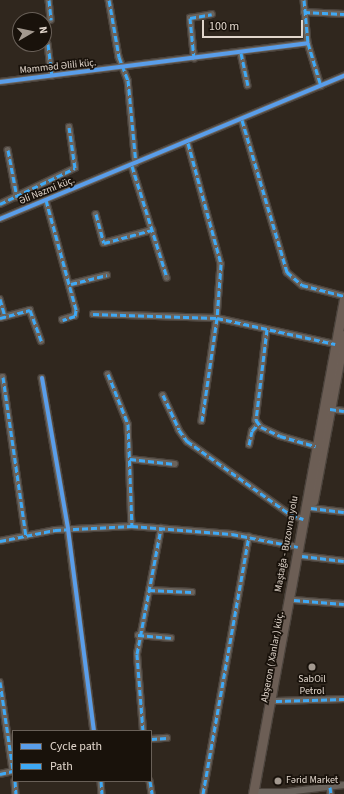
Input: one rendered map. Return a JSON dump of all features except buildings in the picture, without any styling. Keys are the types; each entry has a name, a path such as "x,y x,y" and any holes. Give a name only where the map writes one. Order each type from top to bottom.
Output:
{"main road":[{"name":"Maştağa - Buzovna yolu","path":"257,793 298,547 344,299"},
{"name":"Abşeron ( Xanlar ) küç.","path":"273,700 294,600 344,335"}],"street":[{"path":"48,0 50,12"},
{"path":"109,0 123,69 128,80 134,165 166,278"},
{"path":"304,0 308,43 321,86"},
{"path":"304,12 344,14"},
{"path":"194,59 190,18 212,14"},
{"name":"Məmməd Əlili küç.","path":"0,82 123,69 308,43"},
{"path":"49,52 52,76"},
{"path":"241,53 248,84"},
{"name":"Əli Nəzmi küç.","path":"0,219 188,143 344,76"},
{"path":"242,120 287,272 302,285 344,296"},
{"path":"0,204 75,168 69,128"},
{"path":"188,143 220,254 217,318 202,421"},
{"path":"8,150 17,197"},
{"path":"46,200 71,284 77,314 63,320"},
{"path":"96,214 104,243 152,230"},
{"path":"71,284 107,275"},
{"path":"0,299 3,317 30,310 41,341"},
{"path":"93,314 217,318 335,344"},
{"path":"267,329 256,416 258,424 280,436 316,446"},
{"path":"108,374 128,424 132,526"},
{"path":"3,377 26,536"},
{"path":"42,378 68,529 94,730"},
{"path":"162,395 179,430 188,441 291,514 303,519"},
{"path":"330,409 344,411"},
{"path":"249,445 252,431 258,424"},
{"path":"130,459 176,464"},
{"path":"311,508 344,512"},
{"path":"0,541 68,529 132,526 249,538 298,547"},
{"path":"143,730 138,702 138,635 149,590 161,528"},
{"path":"203,794 249,538"},
{"path":"302,556 344,561"},
{"path":"149,590 192,592"},
{"path":"294,600 344,604"},
{"path":"138,635 171,638"},
{"path":"0,682 12,764"},
{"path":"273,700 344,700"},
{"path":"152,739 167,738"},
{"path":"0,774 12,771"},
{"path":"15,782 16,794"},
{"path":"101,782 102,794"},
{"path":"150,782 152,794"},
{"path":"257,793 292,792 344,785"},
{"path":"330,787 331,794"}],"marked path":[{"path":"49,0 50,12"},
{"path":"109,0 119,57 128,80 136,164"},
{"path":"304,0 308,43 321,86"},
{"path":"304,12 344,14"},
{"path":"194,59 190,18 212,14"},
{"path":"49,52 52,76"},
{"path":"241,53 248,85"},
{"path":"242,120 287,272 302,285 344,296"},
{"path":"0,204 75,168 69,127"},
{"path":"188,143 221,264 217,318 202,421"},
{"path":"8,150 17,197"},
{"path":"132,166 167,278"},
{"path":"46,200 76,310 75,316 63,320"},
{"path":"96,214 104,243 152,230"},
{"path":"71,284 107,275"},
{"path":"0,299 5,316"},
{"path":"0,318 30,310 41,341"},
{"path":"93,314 217,318 335,344"},
{"path":"267,329 256,420 261,427 280,436 316,446"},
{"path":"108,374 128,424 132,526"},
{"path":"3,377 26,536"},
{"path":"163,395 179,430 187,441 291,515 303,519"},
{"path":"330,409 344,411"},
{"path":"249,445 252,431 258,424"},
{"path":"130,459 175,464"},
{"path":"311,508 344,512"},
{"path":"0,541 55,530 132,526 232,534 298,547"},
{"path":"143,730 137,654 161,528"},
{"path":"203,794 249,537"},
{"path":"302,556 344,561"},
{"path":"149,590 192,592"},
{"path":"294,600 344,604"},
{"path":"138,635 171,638"},
{"path":"0,682 12,763"},
{"path":"276,701 344,699"},
{"path":"152,739 167,738"},
{"path":"0,774 12,771"},
{"path":"15,782 16,794"},
{"path":"101,782 102,794"},
{"path":"150,782 152,794"},
{"path":"330,787 331,794"}],"cycle path":[{"path":"0,82 308,43"},
{"path":"0,219 344,76"},
{"path":"42,378 68,529 94,730"}],"place":[{"name":"SabOil Petrol","path":"312,667"},
{"name":"Fərid Market","path":"278,781"}]}
